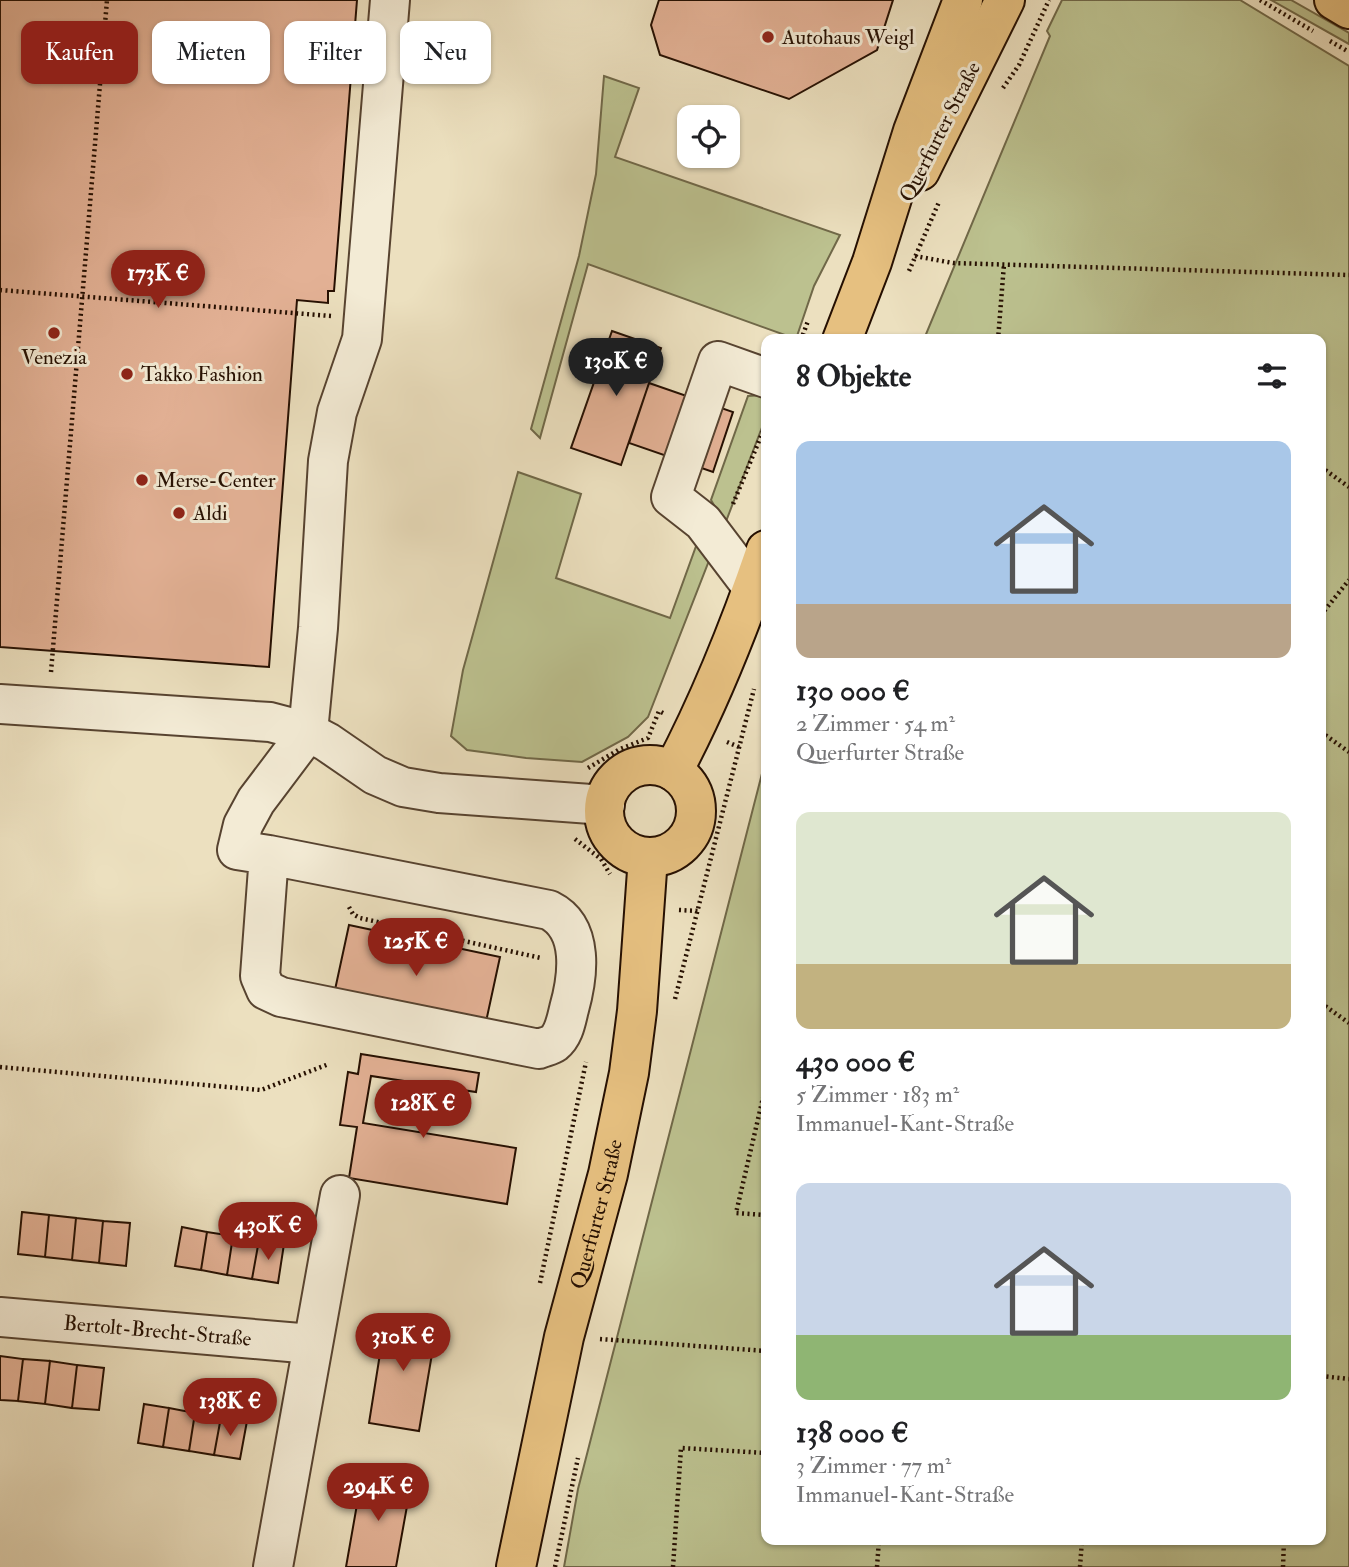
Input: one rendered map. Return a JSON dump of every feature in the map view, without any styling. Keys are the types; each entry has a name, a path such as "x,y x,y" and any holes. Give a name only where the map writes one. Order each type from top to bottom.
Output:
{"main road":[{"name":"Querfurter Straße","path":"844,334 872,262 913,131 962,0"},
{"name":"Querfurter Straße","path":"872,262 1005,0"},
{"path":"1334,0 1349,9"},
{"path":"673,771 695,730 731,650 761,565"},
{"path":"642,765 658,765 673,771 684,779 691,791 696,818 692,831 684,842 671,852 648,857 625,850 614,840 606,826 607,795 615,781 627,771 642,765"},
{"name":"Querfurter Straße","path":"516,1567 564,1337 608,1174 629,1073 637,1011 648,857"}],"street":[{"path":"269,855 260,976 266,990 281,997 538,1049 553,1044 564,1031 578,962 567,926 561,916 549,910 269,855 237,850 243,825 256,801 308,732 318,628 328,461 337,412 362,339 390,0"},
{"path":"753,588 703,522 671,497 718,361 761,376"},
{"path":"0,704 270,722 308,732 375,775 403,786 439,793 605,805"},
{"path":"273,1567 340,1195"},
{"name":"Bertolt-Brecht-Straße","path":"0,1317 312,1344"}],"path":[{"path":"48,708 107,0"},
{"path":"1259,0 1315,33"},
{"path":"1327,39 1349,52"},
{"path":"915,256 953,263 1349,275"},
{"path":"998,334 1004,264"},
{"path":"0,290 363,318"},
{"path":"722,547 727,519 761,436"},
{"path":"1326,471 1349,487"},
{"path":"1326,609 1349,580"},
{"path":"1326,736 1349,752"},
{"path":"354,872 349,907 360,918 565,963 578,962"},
{"path":"1326,1007 1349,1023"},
{"path":"0,1067 261,1090 328,1064"},
{"path":"761,1107 736,1213 761,1215"},
{"path":"564,1337 761,1351"},
{"path":"1326,1377 1349,1379"},
{"path":"673,1567 681,1448 761,1453"},
{"path":"877,1567 879,1545"},
{"path":"1080,1567 1082,1545"},
{"path":"1283,1567 1284,1545"}],"green space":[{"path":"1062,0 1240,0 1349,66 1349,1567 564,1567 578,1489 761,777 761,1545 1326,1545 1326,334 926,334 1050,36 1047,31"},
{"path":"1271,0 1291,0 1349,33 1349,44"},
{"path":"604,76 639,88 615,157 840,235 814,286 798,334 782,334 588,264 540,438 531,429 579,256 596,174"},
{"path":"761,395 761,430 725,524 711,500 748,396"},
{"path":"518,472 581,494 556,578 670,618 699,538 710,558 648,717 628,737 582,762 467,750 451,736 463,670"}],"building":[{"name":"Merse-Center","path":"0,0 357,0 355,21 284,21 284,84 350,84 334,291 328,291 328,303 297,300 269,667 0,647"},
{"name":"Autohaus Weigl","path":"659,0 893,0 877,50 789,99 660,55 651,25"},
{"path":"612,331 661,348 621,465 571,448"},
{"path":"649,383 733,412 713,472 629,443"},
{"path":"349,925 500,957 484,1031 333,999"},
{"path":"361,1054 479,1073 476,1092 371,1076 363,1123 516,1148 507,1204 349,1178 357,1127 340,1125 348,1072 358,1074"},
{"path":"22,1212 49,1215 45,1257 18,1254"},
{"path":"49,1215 76,1218 72,1260 45,1257"},
{"path":"76,1218 103,1221 99,1263 72,1260"},
{"path":"103,1221 130,1223 126,1266 99,1263"},
{"path":"182,1227 207,1232 201,1270 175,1266"},
{"path":"207,1232 233,1236 227,1275 201,1270"},
{"path":"233,1236 259,1240 252,1279 227,1275"},
{"path":"259,1240 284,1244 278,1283 252,1279"},
{"path":"386,1316 437,1324 419,1431 369,1423"},
{"path":"0,1356 23,1359 18,1401 0,1400"},
{"path":"23,1359 50,1361 45,1404 18,1401"},
{"path":"50,1361 77,1365 72,1408 45,1404"},
{"path":"77,1365 104,1368 99,1410 72,1408"},
{"path":"144,1404 169,1408 163,1447 138,1443"},
{"path":"169,1408 195,1413 189,1451 163,1447"},
{"path":"195,1413 221,1417 214,1455 189,1451"},
{"path":"221,1417 247,1421 240,1459 214,1455"},
{"path":"362,1476 411,1484 396,1567 346,1567"}],"place":[{"name":"Autohaus Weigl","path":"768,37"},
{"name":"Venezia","path":"54,333"},
{"name":"Takko Fashion","path":"127,374"},
{"name":"Merse-Center","path":"142,480"},
{"name":"Aldi","path":"179,513"}]}
